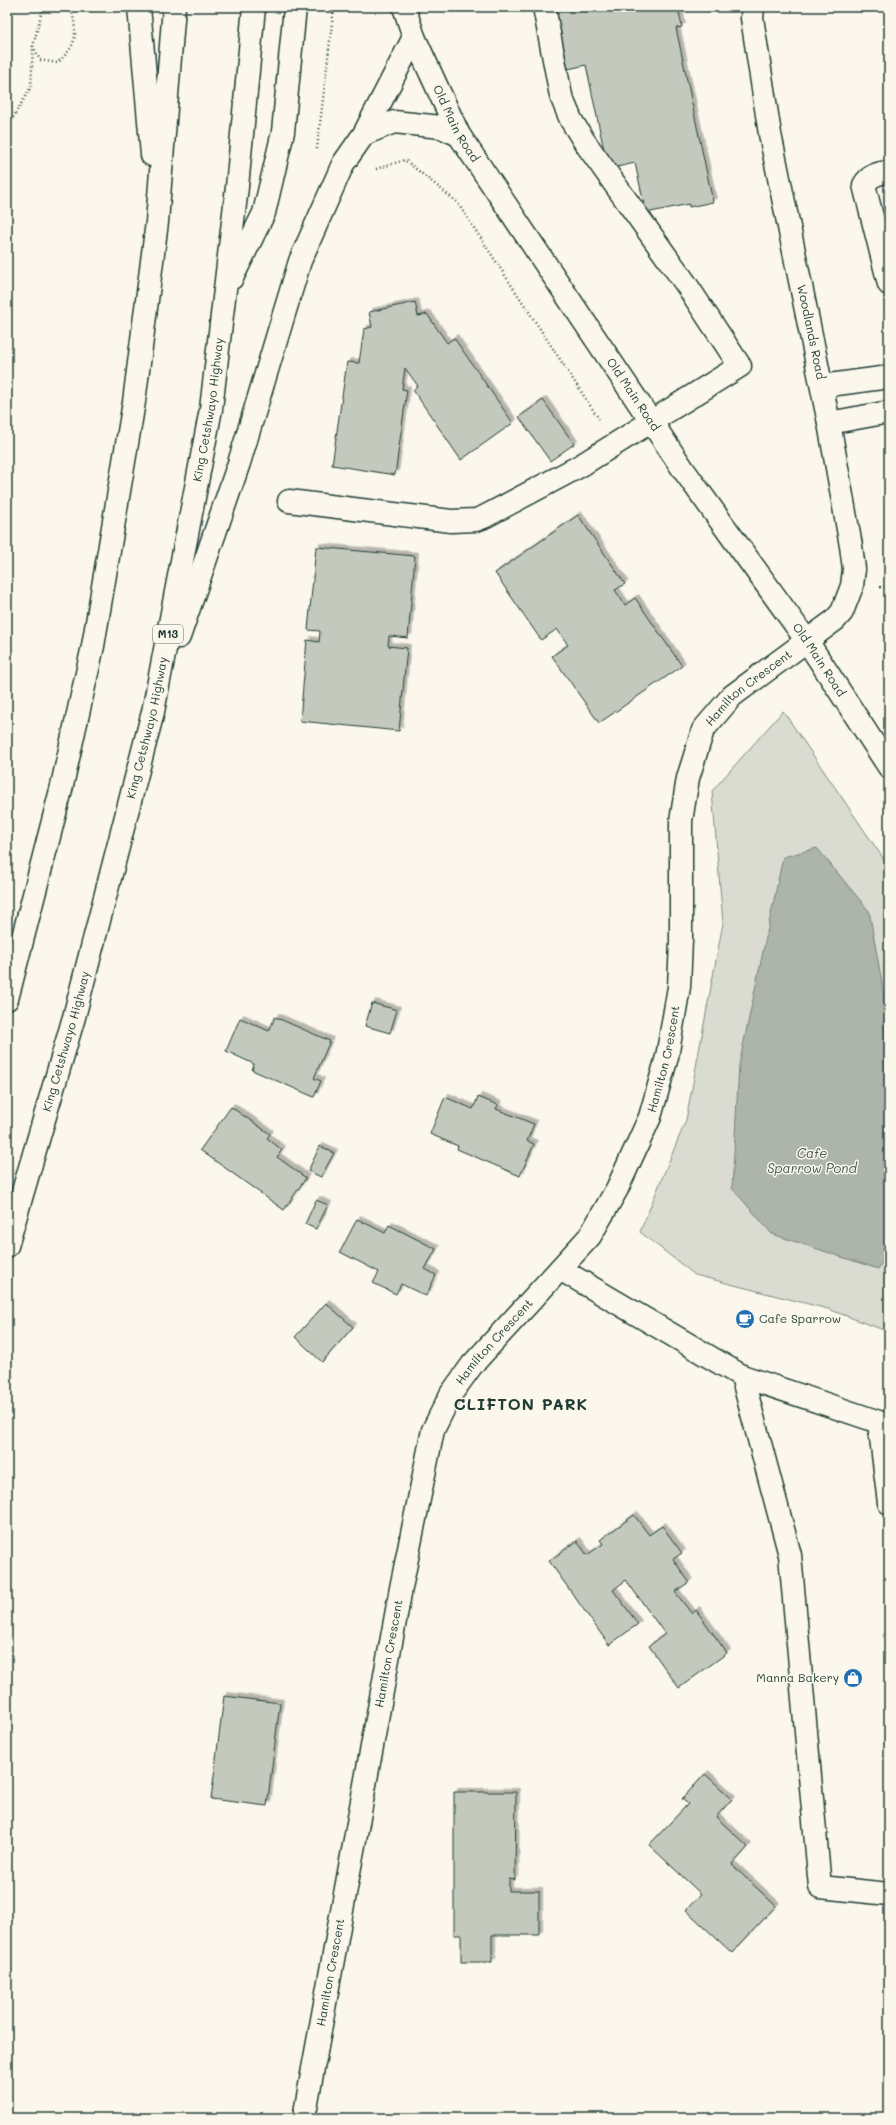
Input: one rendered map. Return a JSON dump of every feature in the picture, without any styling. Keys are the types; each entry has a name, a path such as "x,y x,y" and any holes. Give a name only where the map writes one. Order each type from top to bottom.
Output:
{"main road":[{"path":"140,7 157,222"},
{"path":"7,999 61,790 93,646 134,402 157,222 174,7"},
{"name":"King Cetshwayo Highway","path":"7,1246 74,1017 153,712 211,409 237,187 254,7"},
{"path":"225,294 264,213 283,132 295,7"},
{"name":"Old Main Road","path":"404,7 414,37 459,135 683,469 807,641 889,767"},
{"path":"289,501 451,521 476,520 580,466 740,366 686,284 588,147 571,120 561,96 544,7"},
{"name":"Woodlands Road","path":"753,7 752,18 770,134 842,487 854,569 852,586 842,612 835,620 807,641"},
{"path":"153,712 239,463 300,261 343,164 364,134 414,37"},
{"path":"364,134 394,122 441,127 459,135"},
{"path":"889,172 875,174 868,179 864,185 889,284"},
{"path":"822,386 889,377"},
{"path":"829,423 889,412"},
{"name":"Hamilton Crescent","path":"304,2118 401,1588 433,1430 451,1394 472,1365 590,1236 617,1189 650,1118 667,1058 679,987 681,940 681,821 688,778 703,730 732,696 807,641"},
{"path":"560,1269 742,1376 879,1422 889,1503"},
{"path":"742,1376 790,1554 820,1887 889,1894"}],"path":[{"path":"7,128 31,87 33,46 43,7"},
{"path":"33,46 40,60 57,63 68,53 77,31 71,7"},
{"path":"334,7 316,157 335,183 405,160 457,202 588,400 613,445"}],"shaded area":[{"path":"783,711 883,858 889,875 889,1332 828,1309 695,1275 640,1232 686,1120 723,923 712,791"}],"water":[{"name":"Cafe Sparrow Pond","path":"817,848 869,911 881,977 889,1040 889,1252 878,1269 772,1234 732,1188 739,1065 783,857"}],"building":[{"path":"555,7 678,7 682,27 676,28 713,202 689,207 689,204 646,213 635,163 608,169 586,65 568,69"},
{"path":"415,302 418,316 427,314 447,343 454,338 513,423 461,460 413,390 418,386 405,368 402,389 407,390 395,475 332,465 347,362 359,363 364,329 372,327 369,312"},
{"path":"543,400 574,444 550,461 519,417"},
{"path":"578,515 625,584 615,590 625,605 635,598 682,666 599,723 552,656 568,645 557,629 541,640 495,573"},
{"path":"316,547 415,556 408,638 389,636 388,646 407,648 399,731 300,721 307,640 319,642 320,631 308,630"},
{"path":"372,1003 397,1010 390,1033 365,1026"},
{"path":"275,1017 330,1041 314,1078 321,1081 314,1097 252,1070 254,1064 226,1051 240,1018 269,1031"},
{"path":"445,1097 473,1109 478,1097 498,1105 496,1109 534,1124 527,1141 534,1144 520,1176 457,1149 458,1146 430,1134"},
{"path":"231,1107 270,1134 267,1138 282,1150 277,1157 306,1178 284,1210 200,1150"},
{"path":"320,1146 334,1153 321,1177 308,1171"},
{"path":"316,1200 328,1205 316,1229 305,1224"},
{"path":"357,1219 385,1233 389,1225 436,1249 425,1269 436,1275 426,1296 401,1284 396,1294 373,1283 379,1272 340,1252"},
{"path":"326,1303 353,1327 322,1362 295,1337"},
{"path":"634,1515 649,1535 662,1526 682,1553 673,1559 689,1582 675,1592 692,1614 696,1610 727,1653 679,1688 649,1646 665,1634 626,1580 613,1590 638,1624 609,1645 549,1561 577,1541 587,1555 603,1544 600,1540"},
{"path":"224,1696 280,1703 267,1806 211,1799"},
{"path":"705,1774 732,1799 716,1817 748,1847 732,1865 776,1906 732,1953 686,1910 701,1894 649,1845 688,1804 682,1799"},
{"path":"454,1792 516,1792 515,1880 509,1879 509,1891 539,1891 539,1935 492,1935 492,1962 461,1962 461,1935 454,1935"}],"place":[{"name":"Cafe Sparrow","path":"745,1319"},
{"name":"Manna Bakery","path":"853,1678"}],"district":[{"name":"CLIFTON PARK","path":"521,1404"}]}
